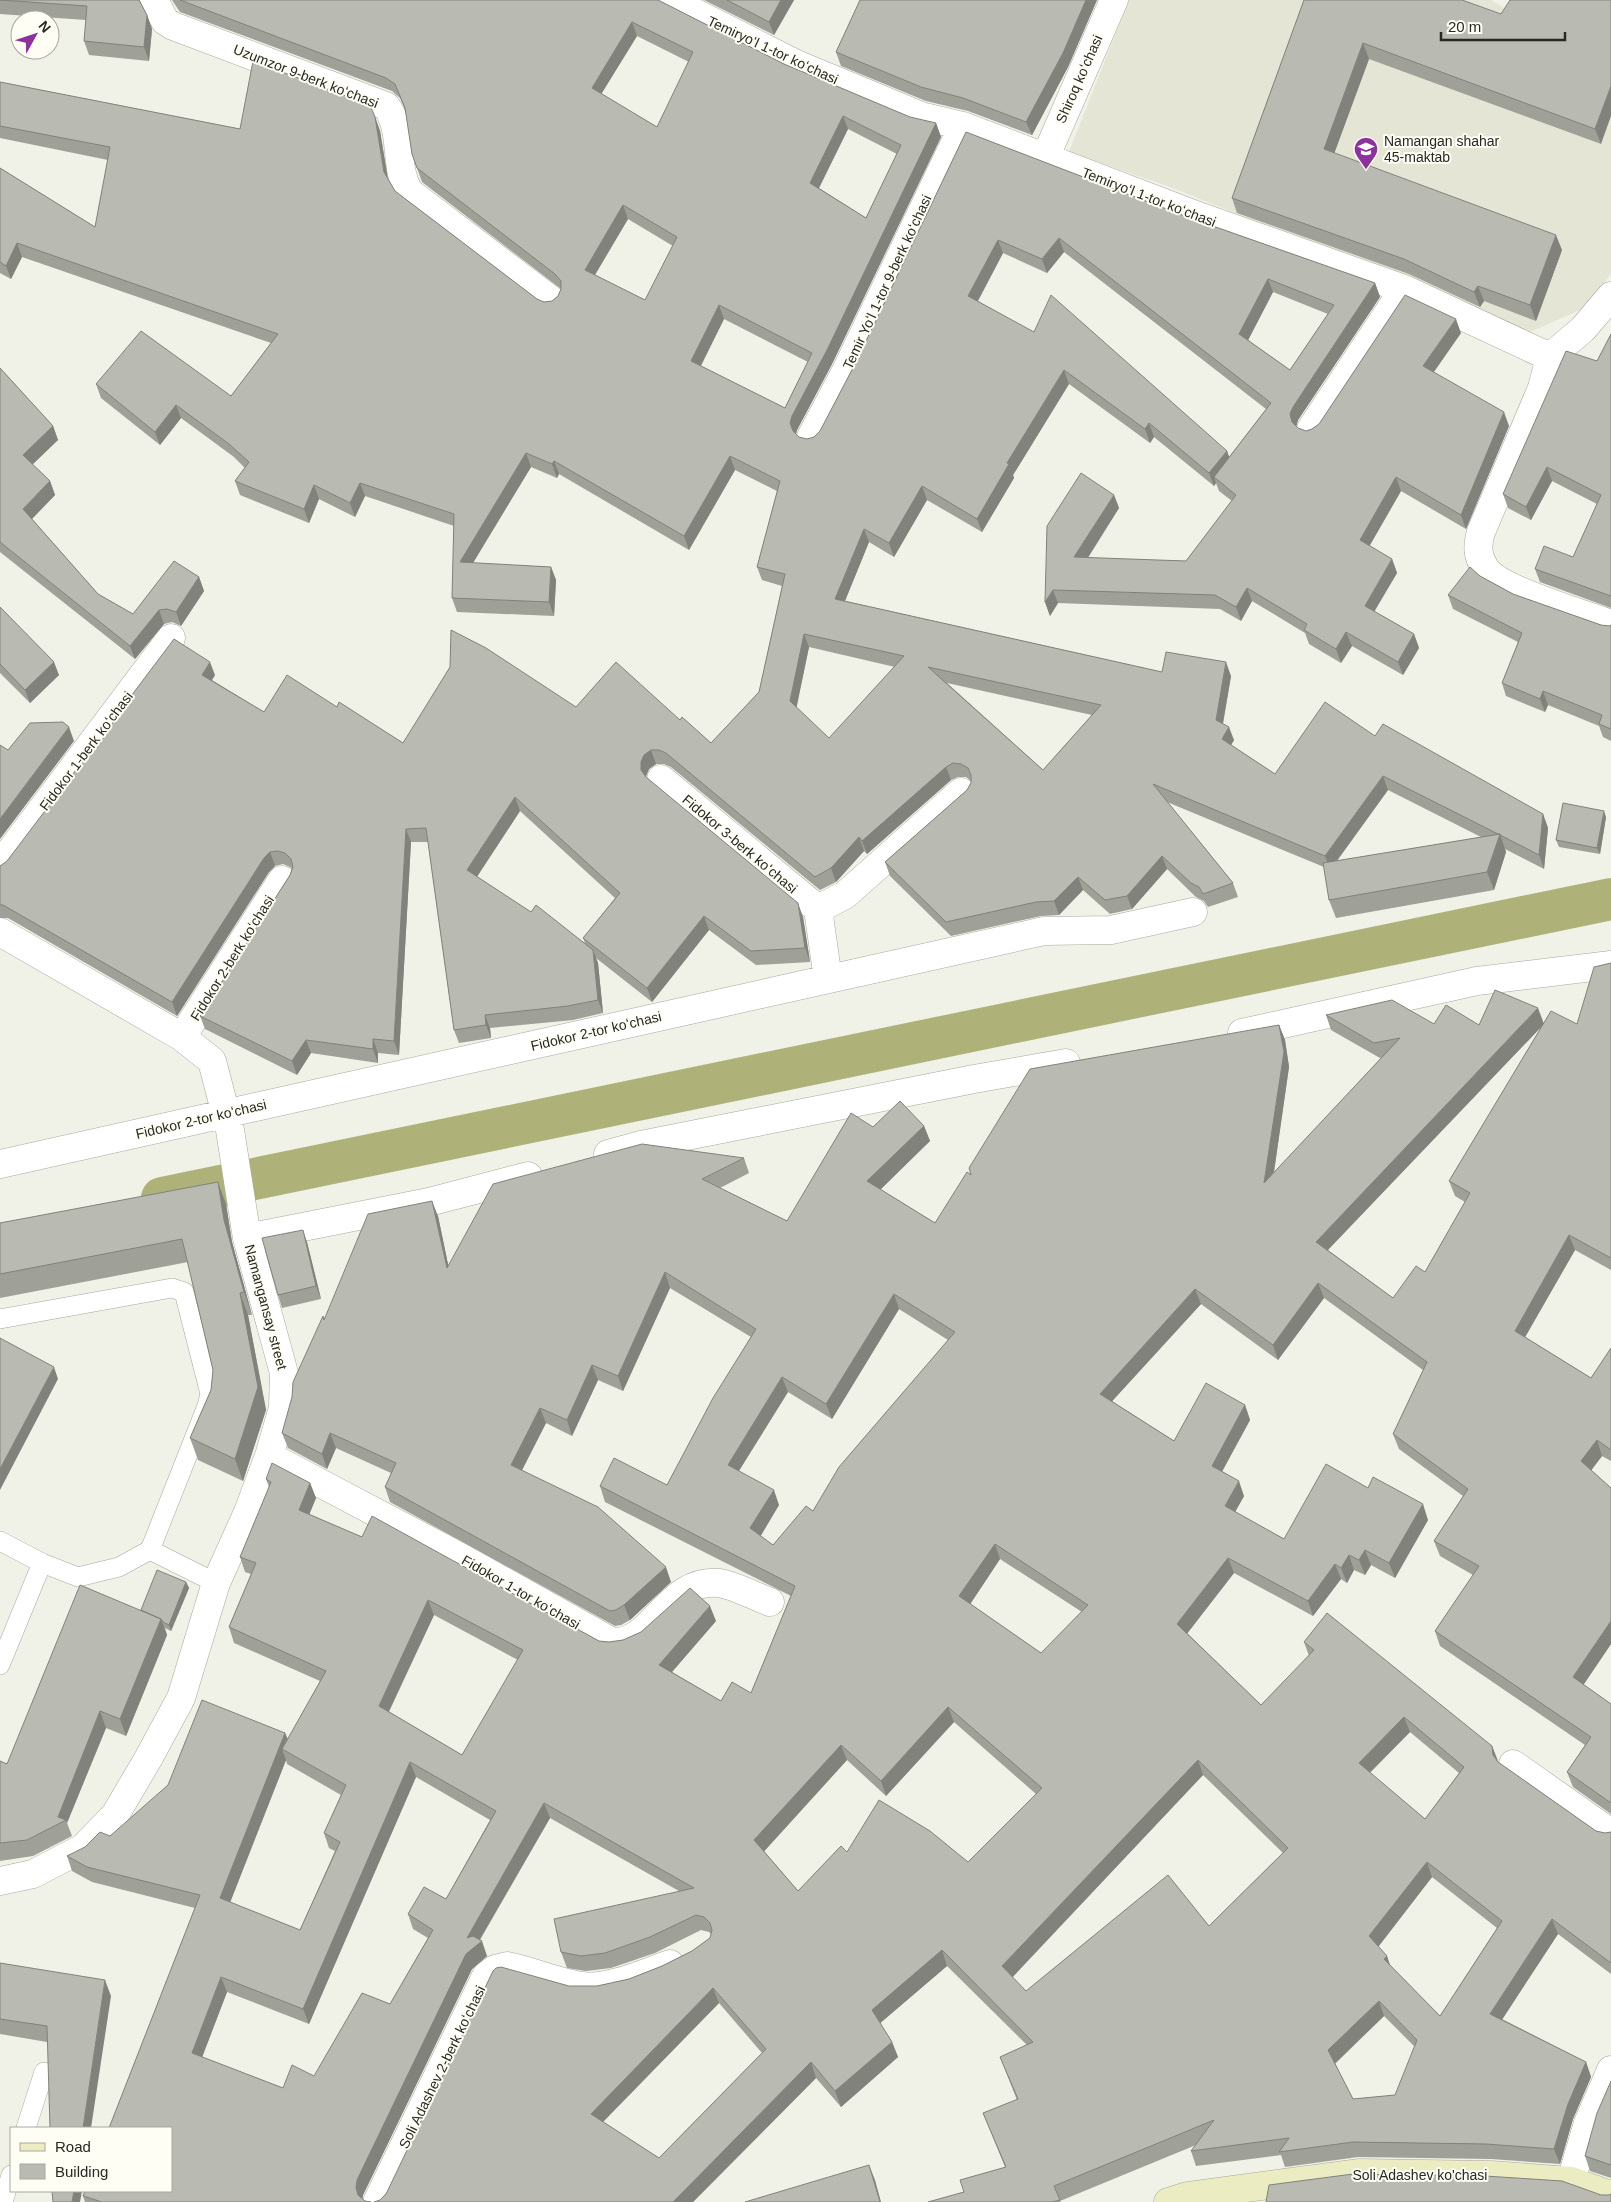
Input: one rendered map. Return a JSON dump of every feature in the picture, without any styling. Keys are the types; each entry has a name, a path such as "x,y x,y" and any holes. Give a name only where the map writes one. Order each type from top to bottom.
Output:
{"street":[{"name":"Uzumzor 9-berk koʻchasi","path":"154,0 165,21 173,26 386,106 393,116 397,130 402,182 409,192 551,300"},
{"name":"Temiryoʻl 1-tor koʻchasi","path":"670,0 796,64 921,116 963,126 1201,217 1404,289 1550,358"},
{"name":"Shiroq koʻchasi","path":"1045,158 1114,0"},
{"name":"Temir Yoʻl 1-tor 9-berk koʻchasi","path":"811,437 846,371 963,126"},
{"path":"1311,429 1404,289"},
{"path":"1611,296 1582,329 1550,358 1542,388 1481,532 1477,548 1486,570 1506,585 1611,624"},
{"name":"Fidokor 1-berk koʻchasi","path":"0,865 171,638"},
{"name":"Fidokor 3-berk koʻchasi","path":"662,779 818,909"},
{"path":"828,979 818,909 845,895 961,792"},
{"name":"Fidokor 2-berk koʻchasi","path":"182,1037 282,880"},
{"name":"Fidokor 2-tor koʻchasi","path":"0,1164 227,1122 828,979 1044,931 1111,930 1193,912"},
{"name":"Namangansay street","path":"0,932 182,1037 212,1061 227,1122 247,1238 284,1373 283,1408 269,1456 248,1512 216,1583 181,1698 148,1759 114,1815 83,1848 33,1874 0,1881"},
{"path":"1215,1038 1477,981 1611,965"},
{"path":"583,1161 661,1142 974,1079 1090,1059"},
{"path":"247,1238 429,1202 554,1169"},
{"name":"Fidokor 1-tor koʻchasi","path":"269,1456 464,1559 612,1642 622,1643 633,1637 683,1590 702,1585 719,1583 770,1602"},
{"path":"1513,1764 1611,1833"},
{"name":"Soli Adashev 2-berk koʻchasi","path":"377,2202 486,1976 495,1969 508,1966 585,1987 640,1975 695,1951"},
{"path":"1571,2181 1588,2123 1611,2070"},
{"name":"Soli Adashev ko'chasi","path":"1168,2202 1186,2196 1358,2173 1492,2174 1571,2181 1611,2195"}],"lane":[{"path":"0,1320 172,1288 184,1292 210,1394 207,1406 150,1550 119,1567 78,1577 42,1563 0,1541"},
{"path":"150,1550 216,1583"},
{"path":"0,1665 42,1563"},
{"path":"26,2127 44,2072"},
{"path":"3,2202 10,2178"}],"shaded area":[{"name":"Namangan shahar 45-maktab","path":"1129,0 1491,0 1611,73 1611,273 1589,306 1530,332 1173,188 1069,152"}],"building":[{"path":"0,0 139,0 147,15 144,47 84,41 87,6"},
{"path":"180,0 658,0 784,64 910,117 936,123 827,350 792,416 790,423 793,431 799,437 807,439 814,437 820,431 855,364 966,132 1190,218 1375,283 1293,407 1290,414 1292,422 1298,428 1306,431 1319,424 1405,295 1456,319 1423,366 1504,412 1461,515 1396,477 1360,540 1392,559 1365,606 1414,634 1398,662 1346,632 1336,649 1304,630 1307,624 1247,588 1236,607 1215,595 1053,590 1045,602 1047,526 1081,473 1114,495 1074,557 1186,561 1236,495 1214,477 1271,403 1059,238 1042,259 998,240 968,296 1034,332 1051,295 1227,451 1209,473 1149,423 1145,429 1064,370 1007,463 1009,464 977,519 922,486 889,543 864,529 835,599 1162,672 1166,652 1226,662 1216,720 1229,727 1222,739 1275,774 1325,702 1375,736 1383,724 1543,814 1539,855 1383,776 1325,856 1153,784 1233,883 1203,894 1199,887 1191,883 1162,856 1127,896 1105,900 1078,877 1054,901 1036,902 946,922 885,862 967,790 971,783 971,775 968,768 961,764 953,763 946,767 862,841 859,837 831,868 815,877 666,753 659,750 651,750 644,755 641,762 641,770 646,777 798,903 805,948 751,951 704,916 647,988 583,938 620,893 515,797 467,870 531,912 536,905 593,950 598,1000 568,1006 485,1015 486,1025 454,1030 426,828 406,829 394,1041 373,1039 373,1049 306,1040 292,1061 200,1016 290,875 293,867 291,859 285,853 278,851 270,852 264,858 172,1002 0,905 0,866 7,861 94,746 97,748 119,712 174,639 210,662 202,675 264,712 287,675 337,707 339,702 403,743 450,667 451,630 486,648 576,707 616,662 680,720 682,717 711,743 759,692 785,574 757,567 780,481 730,456 684,536 554,461 552,464 526,453 460,562 551,567 549,602 452,598 454,514 360,483 350,503 314,485 304,509 235,481 249,462 229,444 176,405 155,432 96,384 141,331 231,396 278,334 17,243 6,266 0,262 0,168 95,227 110,147 0,126 0,82 240,129 253,61 370,105 375,117 384,172 395,191 537,299 544,302 552,301 558,296 561,289 561,281 555,274 417,168 412,154 405,108 395,84 386,78","holes":["632,22 693,52 657,127 592,88","843,116 901,145 866,218 810,183","623,205 677,237 645,300 585,270","1268,279 1334,305 1290,370 1239,334","719,305 812,353 785,408 691,361","804,634 904,656 829,738 790,701","928,667 1101,705 1043,770"]},
{"path":"727,0 781,0 769,22"},
{"path":"860,0 1086,0 1063,53 1026,122 963,98 921,87 836,52"},
{"path":"1304,0 1462,0 1501,14 1510,0 1611,0 1611,86 1595,129 1363,43 1324,149 1556,235 1530,305 1478,286 1474,292 1404,259 1232,198"},
{"path":"1611,334 1611,596 1535,569 1544,546 1573,557 1601,495 1547,467 1526,507 1503,494 1566,351 1597,361"},
{"path":"0,368 53,426 23,455 50,481 23,509 98,594 133,614 174,561 199,577 176,612 167,609 159,610 130,646 0,542"},
{"path":"1470,567 1480,576 1513,594 1601,625 1611,625 1611,729 1599,724 1602,715 1543,691 1540,699 1502,683 1522,633 1448,595"},
{"path":"0,607 54,662 25,690 0,664"},
{"path":"63,722 69,727 0,819 0,745 8,750 30,723"},
{"path":"1563,803 1604,811 1597,848 1556,840"},
{"path":"1500,834 1487,872 1329,900 1323,863"},
{"path":"1611,963 1611,1258 1569,1235 1515,1331 1591,1378 1611,1348 1611,1450 1597,1440 1581,1461 1611,1488 1611,1621 1573,1677 1611,1704 1611,1803 1567,1772 1591,1737 1435,1631 1479,1566 1434,1541 1468,1489 1393,1434 1427,1362 1318,1283 1273,1345 1195,1289 1100,1394 1174,1441 1206,1383 1245,1405 1212,1466 1239,1481 1225,1506 1284,1539 1326,1464 1368,1488 1373,1477 1423,1504 1389,1563 1365,1550 1359,1560 1349,1555 1341,1568 1335,1564 1308,1601 1228,1558 1177,1624 1261,1705 1314,1650 1304,1642 1327,1613 1492,1746 1493,1755 1498,1762 1596,1831 1611,1832 1611,1963 1552,1919 1490,2014 1586,2062 1568,2104 1554,2149 1486,2144 1353,2142 1279,2152 1289,2138 1191,2151 1214,2120 1054,2186 1060,2200 1052,2202 928,2202 964,2192 960,2180 1006,2167 983,2113 1018,2099 1000,2057 1033,2042 942,1950 872,2010 892,2042 835,2091 811,2062 673,2202 374,2202 380,2200 386,2194 496,1968 501,1967 569,1986 597,1986 629,1979 662,1966 692,1951 710,1938 712,1930 710,1923 704,1917 696,1915 650,1937 605,1953 581,1956 561,1952 554,1919 694,1888 544,1803 467,1938 473,1936 482,1941 466,1954 357,2180 356,2188 358,2195 365,2201 371,2202 102,2202 83,2196 85,2192 172,2192 172,2127 109,2127 200,1895 87,1867 67,1856 85,1847 100,1832 110,1836 168,1785 202,1700 285,1733 220,1898 300,1930 340,1842 324,1833 346,1785 282,1749 326,1671 229,1627 256,1563 240,1557 271,1482 266,1479 272,1463 310,1483 299,1510 362,1537 372,1516 599,1641 623,1640 641,1632 690,1588 710,1606 659,1665 721,1701 732,1682 751,1693 795,1586 600,1486 614,1458 667,1485 713,1398 756,1329 665,1272 618,1376 592,1365 567,1420 540,1408 511,1465 598,1507 666,1567 616,1610 610,1611 385,1487 396,1463 330,1433 322,1454 282,1433 292,1397 293,1382 323,1316 324,1320 368,1214 432,1201 447,1268 493,1184 642,1144 744,1158 702,1179 787,1221 851,1113 873,1127 900,1101 924,1126 867,1181 935,1223 967,1172 971,1175 969,1168 1030,1069 1279,1025 1284,1052 1264,1183 1400,1038 1374,1043 1326,1015 1392,1000 1434,1024 1446,1005 1479,1025 1495,990 1538,1008 1316,1242 1393,1298 1416,1266 1425,1272 1470,1193 1449,1181 1551,1011 1577,1024 1594,967","holes":["894,1294 955,1332 839,1467 813,1511 806,1506 773,1545 750,1528 774,1490 728,1465 782,1377 826,1404","995,1544 1088,1605 1041,1653 959,1596","428,1600 523,1650 462,1755 379,1706","948,1707 1042,1788 968,1862 930,1831 879,1800 847,1852 841,1846 798,1891 754,1840 841,1745 881,1781","1404,1717 1464,1767 1425,1819 1359,1763","1198,1760 1288,1848 1209,1926 1168,1875 1026,1991 1002,1966","410,1762 496,1811 446,1899 424,1887 408,1914 433,1930 390,2004 362,1993 314,2076 292,2065 283,2088 192,2053 221,1977 303,2009","1427,1862 1502,1921 1440,2016 1384,1959 1387,1956 1369,1936","713,1988 766,2049 659,2158 591,2114","1379,2001 1417,2040 1395,2095 1353,2099 1328,2050"]},
{"path":"218,1182 224,1220 244,1292 240,1293 258,1387 235,1459 190,1438 211,1390 213,1370 182,1239 0,1274 0,1223"},
{"path":"303,1230 316,1286 278,1295 262,1238"},
{"path":"0,1338 54,1367 0,1469"},
{"path":"157,1570 186,1582 169,1625 161,1619 141,1610"},
{"path":"80,1585 161,1619 120,1719 100,1711 58,1817 66,1820 27,1840 0,1843 0,1761 7,1764"},
{"path":"0,1963 105,1980 83,2127 50,2127 47,2026 0,2019"},
{"path":"1611,2081 1611,2165 1585,2156 1597,2113"},
{"path":"869,2165 880,2202 745,2202"},
{"path":"1353,2174 1485,2176 1562,2181 1601,2195 1611,2194 1611,2202 1266,2202 1269,2185"},
{"path":"52,2192 74,2192 72,2202 53,2202"}],"waterway":[{"path":"162,1198 1611,899"}],"place":[{"name":"Namangan shahar 45-maktab","path":"1366,170"}]}
